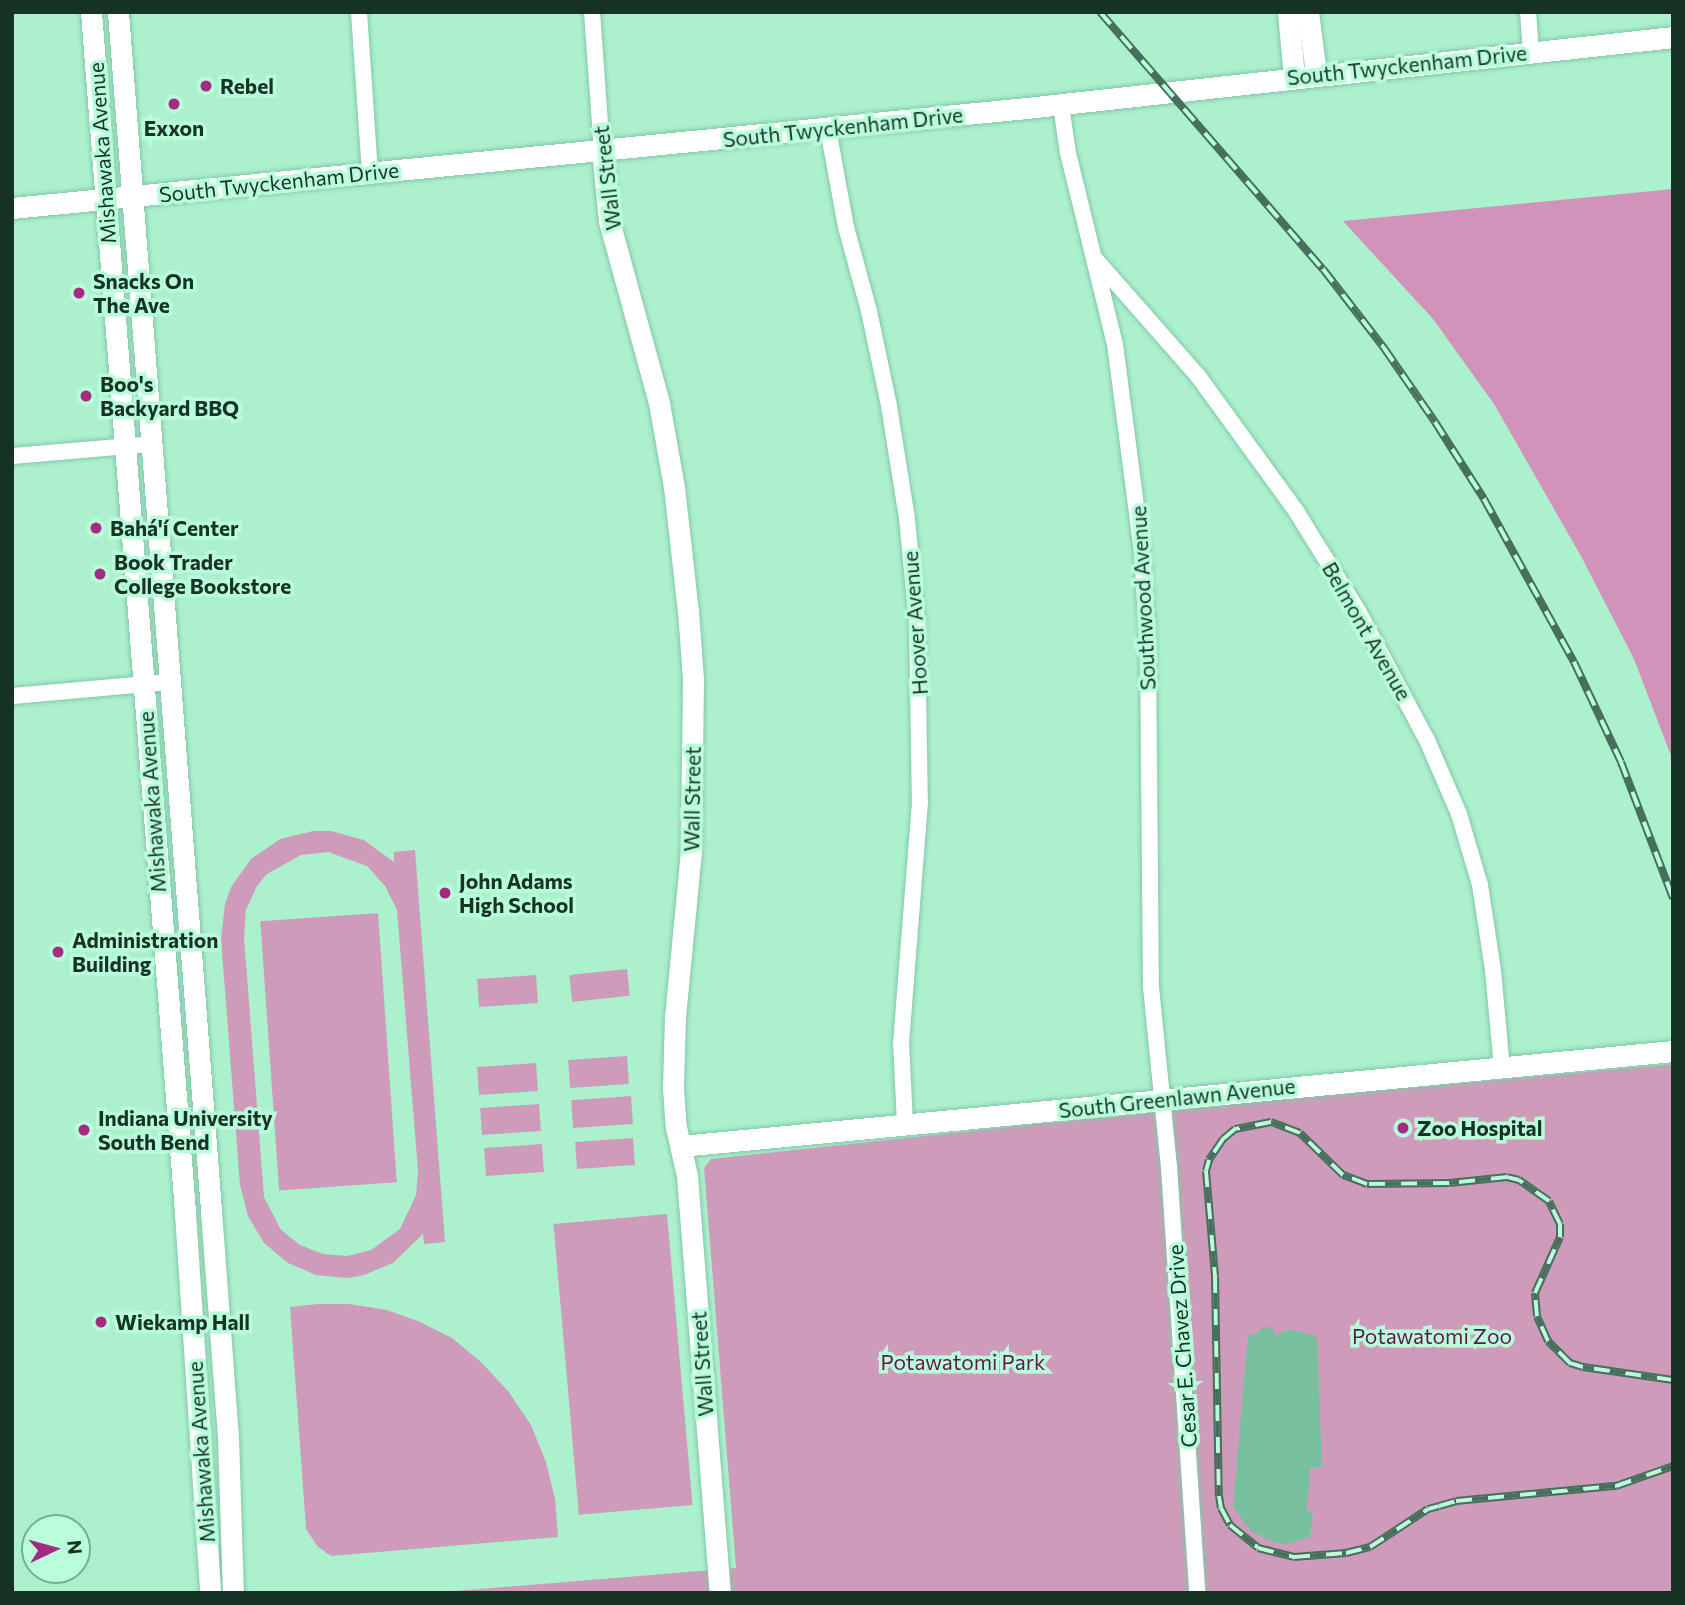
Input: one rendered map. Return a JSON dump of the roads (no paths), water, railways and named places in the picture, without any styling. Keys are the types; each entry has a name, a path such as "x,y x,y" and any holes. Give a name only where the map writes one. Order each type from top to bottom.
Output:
{"street":[{"name":"Mishawaka Avenue","path":"91,12 210,1593"},
{"name":"Mishawaka Avenue","path":"118,12 228,1437 233,1593"},
{"path":"359,12 370,173"},
{"name":"Wall Street","path":"592,12 609,221 643,338 661,415 674,487 688,611 693,702 691,851 675,1016 673,1088 687,1176 720,1593"},
{"path":"1288,12 1294,77"},
{"path":"1308,12 1316,75"},
{"path":"1528,12 1531,52"},
{"name":"South Twyckenham Drive","path":"12,208 828,129 1673,37"},
{"name":"Southwood Avenue","path":"1061,104 1063,129 1096,259 1124,391 1142,552 1148,648 1151,987 1164,1099"},
{"name":"Hoover Avenue","path":"828,129 844,216 890,406 907,519 917,621 920,802 901,1042 905,1125"},
{"name":"Belmont Avenue","path":"1096,259 1174,346 1296,511 1358,611 1417,720 1459,814 1480,885 1493,970 1502,1068"},
{"path":"12,456 151,444"},
{"path":"12,696 169,682"},
{"name":"South Greenlawn Avenue","path":"681,1146 1673,1051"},
{"name":"Cesar E. Chavez Drive","path":"1164,1099 1186,1393 1197,1593"}],"railway":[{"path":"1100,12 1323,269 1384,348 1435,422 1484,499 1574,662 1621,762 1673,898"},
{"path":"1673,1380 1570,1363 1548,1341 1537,1316 1535,1293 1560,1237 1560,1224 1549,1201 1519,1180 1507,1177 1449,1183 1367,1184 1343,1175 1300,1133 1271,1122 1235,1129 1223,1139 1209,1160 1206,1171 1215,1277 1219,1496 1221,1508 1230,1525 1258,1548 1294,1557 1346,1553 1370,1547 1428,1509 1456,1501 1616,1486 1673,1466"}],"place":[{"name":"Rebel","path":"206,86"},
{"name":"Exxon","path":"174,104"},
{"name":"Snacks On The Ave","path":"79,293"},
{"name":"Boo's Backyard BBQ","path":"86,396"},
{"name":"Bahá'í Center","path":"96,528"},
{"name":"Book Trader College Bookstore","path":"100,574"},
{"name":"John Adams High School","path":"445,893"},
{"name":"Administration Building","path":"58,952"},
{"name":"Zoo Hospital","path":"1403,1128"},
{"name":"Indiana University South Bend","path":"84,1130"},
{"name":"Wiekamp Hall","path":"101,1322"}],"park label":[{"name":"Potawatomi Zoo","path":"1432,1336"},
{"name":"Potawatomi Park","path":"963,1362"}]}
